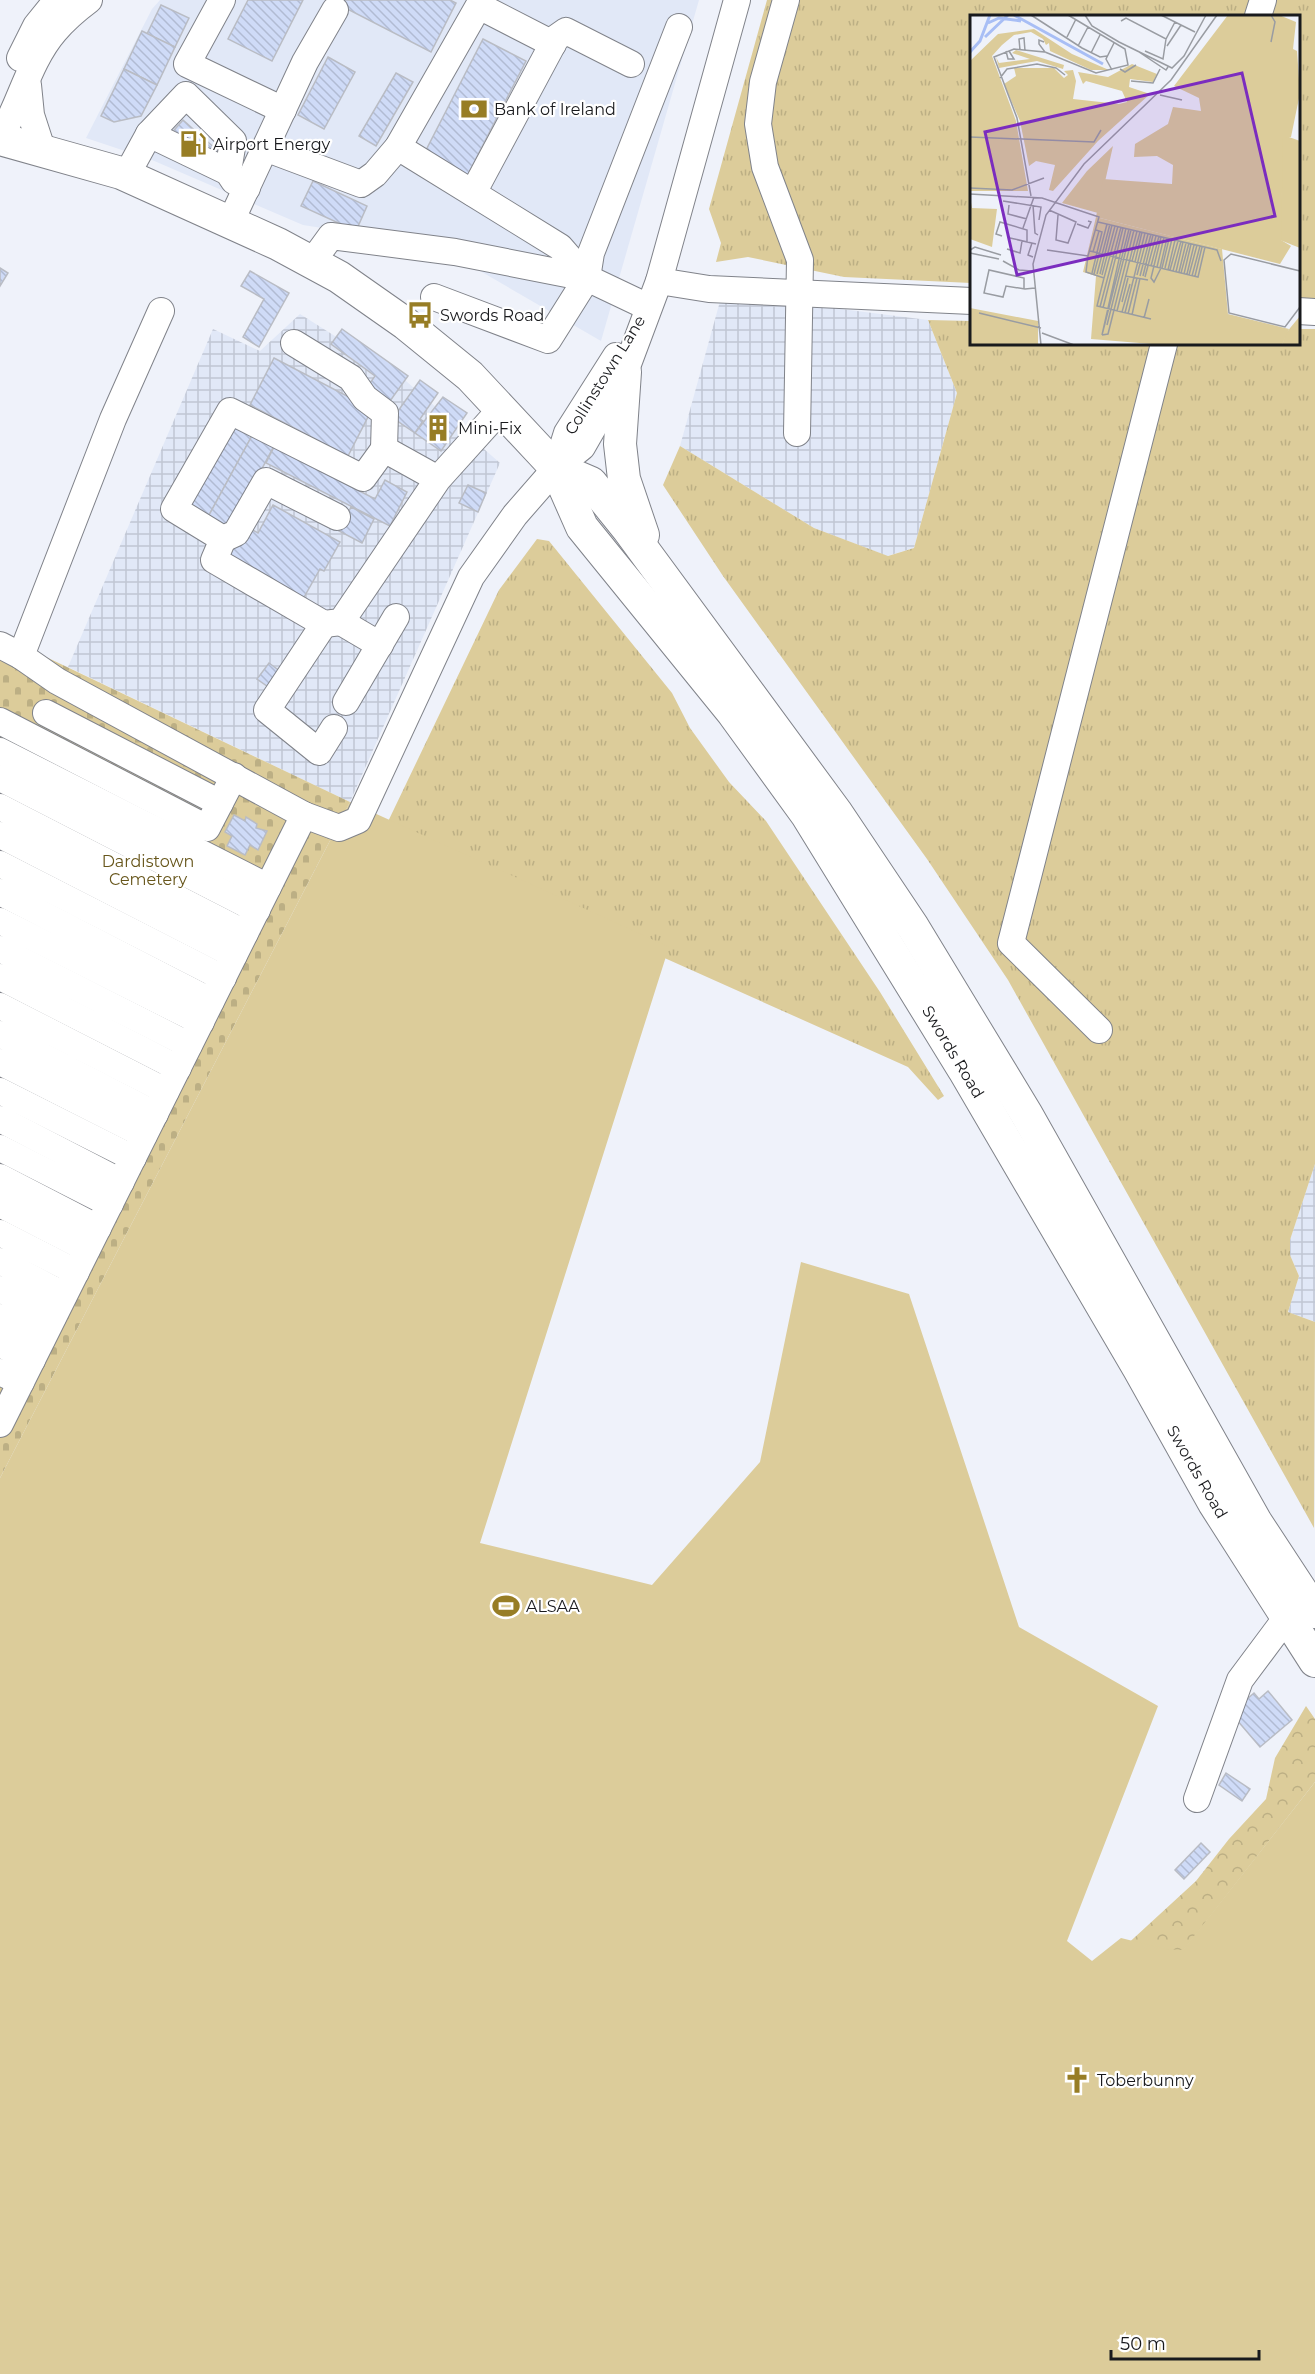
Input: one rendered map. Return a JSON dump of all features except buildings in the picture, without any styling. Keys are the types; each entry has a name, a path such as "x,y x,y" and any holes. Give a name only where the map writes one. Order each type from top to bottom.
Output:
{"main road":[{"name":"Swords Road","path":"0,138 126,176 231,221 339,277 406,324 470,376 556,468 582,527 733,713 807,815 964,1070 1139,1369 1214,1503 1301,1615"},
{"path":"625,372 620,444 624,479 650,559"},
{"name":"Swords Road","path":"556,468 591,483 650,559 836,812 913,927 1027,1115 1256,1522 1301,1615 1315,1661"}],"street":[{"path":"0,127 1,109 18,61 36,26 57,0"},
{"path":"0,138 15,112 40,52 55,31 89,0"},
{"path":"222,0 187,64 283,110"},
{"name":"Collinstown Lane","path":"556,468 582,447 625,372 659,281 737,0"},
{"path":"786,0 763,82 758,124 765,167 800,260 797,433"},
{"path":"1258,15 1263,0"},
{"path":"265,148 361,184 375,174 399,147 480,3 553,44"},
{"path":"237,180 265,148 305,62 335,10"},
{"path":"434,297 548,340 586,278 591,253 679,27"},
{"path":"473,193 553,44 566,32 631,64"},
{"path":"28,79 31,115 42,149"},
{"path":"126,176 149,134 186,95 233,141 237,180 231,221"},
{"path":"149,134 237,180"},
{"path":"399,147 560,248 586,278"},
{"path":"312,262 330,236 455,252 586,278 648,307"},
{"path":"659,281 709,288 801,294 970,301"},
{"name":"Collinstown Lane","path":"556,468 567,433 648,307"},
{"path":"161,311 10,651 61,683 304,815 339,828 358,820 471,577 515,515 556,468"},
{"path":"1300,311 1315,312"},
{"path":"223,539 174,509 230,411 363,478 384,448 385,413 365,398 351,378 294,343"},
{"path":"1099,1030 1011,943 1164,345"},
{"path":"334,728 319,752 267,710 438,479 501,409"},
{"path":"384,448 438,479"},
{"path":"337,517 266,481 236,532 223,539 214,560 333,623 380,645"},
{"path":"346,702 396,617"},
{"path":"61,683 34,738 8,769 0,807 239,944"},
{"path":"46,713 220,803"},
{"path":"0,722 207,828 234,776"},
{"path":"8,769 268,887"},
{"path":"8,769 257,910"},
{"path":"3,1410 35,1344 76,1272 304,815"},
{"path":"0,835 239,944"},
{"path":"0,864 212,1000"},
{"path":"0,892 212,1000"},
{"path":"0,921 212,1000"},
{"path":"0,949 183,1057"},
{"path":"0,977 183,1057"},
{"path":"0,1006 166,1091"},
{"path":"0,1034 149,1125"},
{"path":"0,1062 149,1125"},
{"path":"0,1091 132,1158"},
{"path":"0,1119 115,1193"},
{"path":"0,1148 115,1193"},
{"path":"0,1177 92,1239"},
{"path":"0,1204 92,1239"},
{"path":"0,1233 76,1272"},
{"path":"0,1261 35,1344"},
{"path":"0,1289 35,1344"},
{"path":"0,1317 35,1344"},
{"path":"0,1344 35,1344"},
{"path":"1197,1799 1240,1680 1301,1615"}],"shaded area":[{"path":"160,0 699,0 601,341 437,246 303,225 152,160 86,138 152,9"},
{"path":"722,294 928,320 957,393 914,548 887,556 814,528 680,446"},
{"path":"300,314 406,381 500,463 350,802 68,667 213,329 260,351"},
{"path":"1315,1164 1315,1322 1288,1312 1299,1276 1290,1255 1290,1240"}],"green space":[{"path":"767,0 1315,0 1315,300 1300,300 1300,15 970,15 970,283 844,277 748,257 716,262 721,243 709,209"},
{"path":"928,320 970,321 970,345 1300,345 1300,329 1315,329 1315,1164 1290,1240 1290,1255 1299,1276 1288,1312 1315,1322 1314,1528 1008,980 927,859 723,576 663,485 680,446 814,528 888,556 914,548 957,393"},
{"path":"537,539 549,541 672,693 690,728 729,782 766,821 880,992 944,1096 938,1100 908,1067 383,832 499,590"},
{"name":"Dardistown Cemetery","path":"0,635 350,802 0,1478"},
{"name":"ALSAA","path":"350,802 669,947 480,1543 652,1585 760,1462 801,1262 909,1294 1019,1627 1158,1706 1067,1941 1092,1961 1121,1938 1165,1949 1183,1950 1315,1782 1315,2374 0,2374 0,1478"},
{"path":"1306,1706 1315,1719 1315,1782 1183,1951 1110,1960 1196,1881 1229,1839 1266,1799 1275,1758"}],"place":[{"name":"Bank of Ireland","path":"474,109"},
{"name":"Airport Energy","path":"193,144"},
{"name":"Swords Road","path":"420,315"},
{"name":"Mini-Fix","path":"438,428"},
{"name":"ALSAA","path":"506,1606"},
{"name":"Toberbunny","path":"1077,2080"}]}
